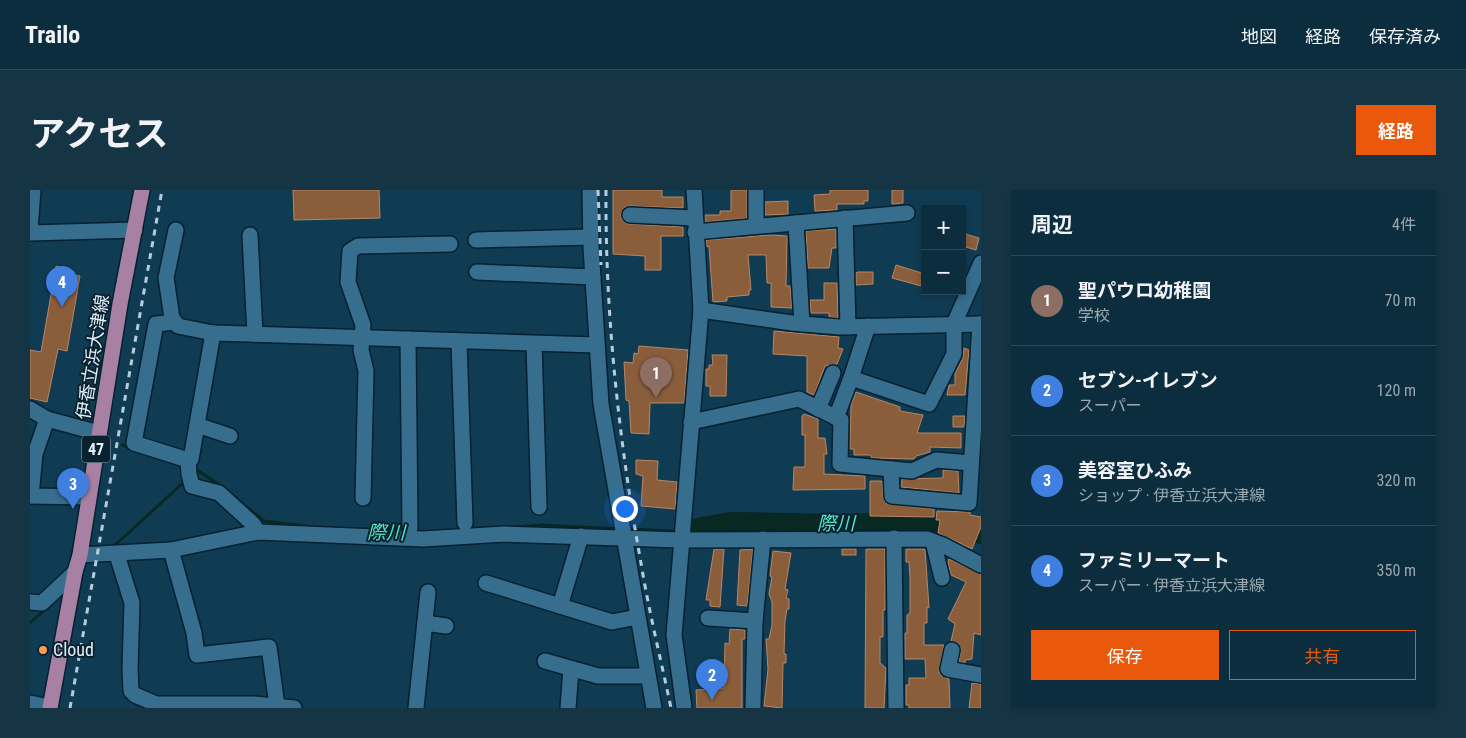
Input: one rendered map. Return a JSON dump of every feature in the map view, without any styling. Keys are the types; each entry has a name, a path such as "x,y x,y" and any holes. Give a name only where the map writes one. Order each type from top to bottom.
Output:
{"main road":[{"name":"伊香立浜大津線","path":"50,708 74,572 80,556 120,304 136,230 142,190"}],"street":[{"path":"33,190 30,232 136,230"},
{"path":"590,190 590,236 601,404 654,708"},
{"path":"684,708 674,635 680,540 701,310 694,190"},
{"path":"756,190 756,226"},
{"path":"630,215 695,225 756,226 907,213"},
{"path":"845,218 848,327"},
{"path":"796,223 802,324"},
{"path":"176,230 166,278 172,318 178,326 213,333 596,346"},
{"path":"250,235 255,334"},
{"path":"476,240 590,236"},
{"path":"364,498 366,371 362,338 364,324 348,282 350,251 358,246 450,244"},
{"path":"852,378 929,404 954,354 954,324 981,263"},
{"path":"478,272 593,277"},
{"path":"701,310 802,324 848,327 980,324 969,502 892,496 891,469"},
{"path":"175,322 156,324 134,443 189,471 219,493 253,524 258,532"},
{"path":"836,418 852,378 868,326"},
{"path":"189,471 213,333"},
{"path":"408,339 410,528"},
{"path":"459,341 465,523"},
{"path":"534,344 539,506"},
{"path":"818,409 833,373"},
{"path":"691,422 785,400 799,399 841,420 840,464 912,471 936,460 971,463"},
{"path":"30,409 45,424 99,433"},
{"path":"45,424 35,454 30,496 88,497"},
{"path":"197,426 230,436"},
{"path":"80,556 170,550 258,532 424,539 504,534 581,536 622,532 680,540 894,538 933,542 981,565"},
{"path":"560,606 581,536"},
{"path":"894,538 896,708"},
{"path":"753,708 755,621 764,539"},
{"path":"933,542 942,578"},
{"path":"170,550 194,633 198,654 269,647 277,706"},
{"path":"117,554 132,603 131,691 148,705 277,706 294,708"},
{"path":"30,602 42,604 74,572"},
{"path":"486,583 612,622 637,617"},
{"path":"416,708 428,592"},
{"path":"708,618 755,621"},
{"path":"425,624 446,626"},
{"path":"952,650 948,669 981,675"},
{"path":"546,661 598,676 648,676"},
{"path":"568,708 571,669"},
{"path":"30,703 50,708"}],"building":[{"path":"293,190 379,190 380,218 294,220"},
{"path":"613,190 662,190 662,197 683,197 683,208 630,206 625,207 621,214 622,220 629,224 683,227 683,236 661,236 661,270 645,270 645,256 613,254"},
{"path":"731,190 747,190 747,218 705,222 705,215 720,215 720,211 731,211"},
{"path":"830,190 868,190 868,201 864,201 864,204 837,204 837,210 815,211 814,195 830,194"},
{"path":"892,190 903,190 903,203 892,204"},
{"path":"788,201 788,214 765,215 765,202"},
{"path":"836,229 836,248 832,248 829,268 808,268 806,231"},
{"path":"966,234 979,238 976,250 966,247"},
{"path":"770,235 787,236 786,286 790,286 792,308 771,307 771,283 767,283 766,255 748,255 751,290 749,290 749,295 727,297 727,301 713,302 709,246 707,247 706,240"},
{"path":"896,265 921,273 921,286 892,278"},
{"path":"56,266 69,269 68,274 80,276 67,351 58,349 47,402 30,398 30,350 41,352"},
{"path":"873,272 873,284 856,285 856,273"},
{"path":"824,283 837,283 838,318 829,317 829,313 811,313 810,300 824,300"},
{"path":"774,331 839,337 838,348 843,349 837,364 825,366 814,395 807,392 807,356 773,354"},
{"path":"639,346 688,350 684,403 650,403 649,434 631,433 629,401 626,400 624,362 633,363 634,353 638,354"},
{"path":"964,348 969,350 965,395 947,395 949,385 955,385 955,373 963,358"},
{"path":"712,355 727,355 726,396 710,396 710,386 706,386 706,369 709,369 709,365 713,365"},
{"path":"856,392 900,407 900,411 923,415 917,433 961,433 961,448 930,447 930,452 916,456 914,459 872,458 870,455 854,455 854,449 850,449 851,405"},
{"path":"804,414 818,419 818,438 825,438 827,454 824,454 824,474 865,476 865,489 793,490 794,467 805,467 805,435 802,435 802,416"},
{"path":"953,416 965,416 964,427 953,427"},
{"path":"636,460 658,461 657,480 677,482 675,509 641,506 643,476 636,474"},
{"path":"943,470 958,471 959,493 901,487 902,479 943,478"},
{"path":"870,481 882,481 883,497 887,504 934,509 934,517 870,516"},
{"path":"937,511 970,512 970,515 981,517 981,527 972,549 938,533 940,520 936,520"},
{"path":"714,549 724,549 720,607 710,606 710,600 706,600"},
{"path":"753,549 747,606 737,605 740,550"},
{"path":"842,549 856,549 856,555 842,555"},
{"path":"866,549 885,549 885,610 883,610 883,637 880,637 880,663 886,668 884,708 865,708"},
{"path":"906,549 925,549 929,608 927,607 927,623 924,623 924,645 944,645 939,672 942,676 949,679 950,708 909,708 909,705 906,705 906,685 909,685 909,678 926,678 925,659 905,659 905,633 907,633 907,615 910,613 909,562 906,562"},
{"path":"773,551 791,553 785,589 788,590 786,598 789,599 789,609 787,609 785,621 784,654 786,654 786,663 783,663 782,708 764,706 768,669 766,639 769,639 772,625 772,602 769,594"},
{"path":"949,559 981,574 981,635 974,633 972,659 965,660 965,663 959,662 961,648 958,643 951,641 955,624 948,619 966,582 951,575"},
{"path":"730,629 745,630 745,639 742,639 742,708 697,708 696,690 724,688 725,643 729,644"},
{"path":"972,683 981,684 981,708 969,708"}],"waterway":[{"name":"際川","path":"122,445 131,448"},
{"name":"際川","path":"194,468 224,488"},
{"path":"113,547 185,481"},
{"name":"際川","path":"204,482 217,483"},
{"name":"際川","path":"233,496 264,521 312,527"},
{"name":"際川","path":"691,529 730,522 842,524 909,521 981,534"},
{"name":"際川","path":"515,527 542,525 619,529"},
{"name":"際川","path":"628,529 672,531"},
{"path":"30,623 48,607"}],"railway":[{"path":"70,708 162,190"},
{"path":"598,190 601,265"},
{"path":"606,190 608,283 620,424 644,581 671,708"}],"place":[{"name":"ファミリーマート","path":"62,307"},
{"name":"聖パウロ幼稚園","path":"656,398"},
{"name":"美容室ひふみ","path":"73,509"},
{"name":"Cloud","path":"43,650"},
{"name":"セブン-イレブン","path":"712,700"}]}
